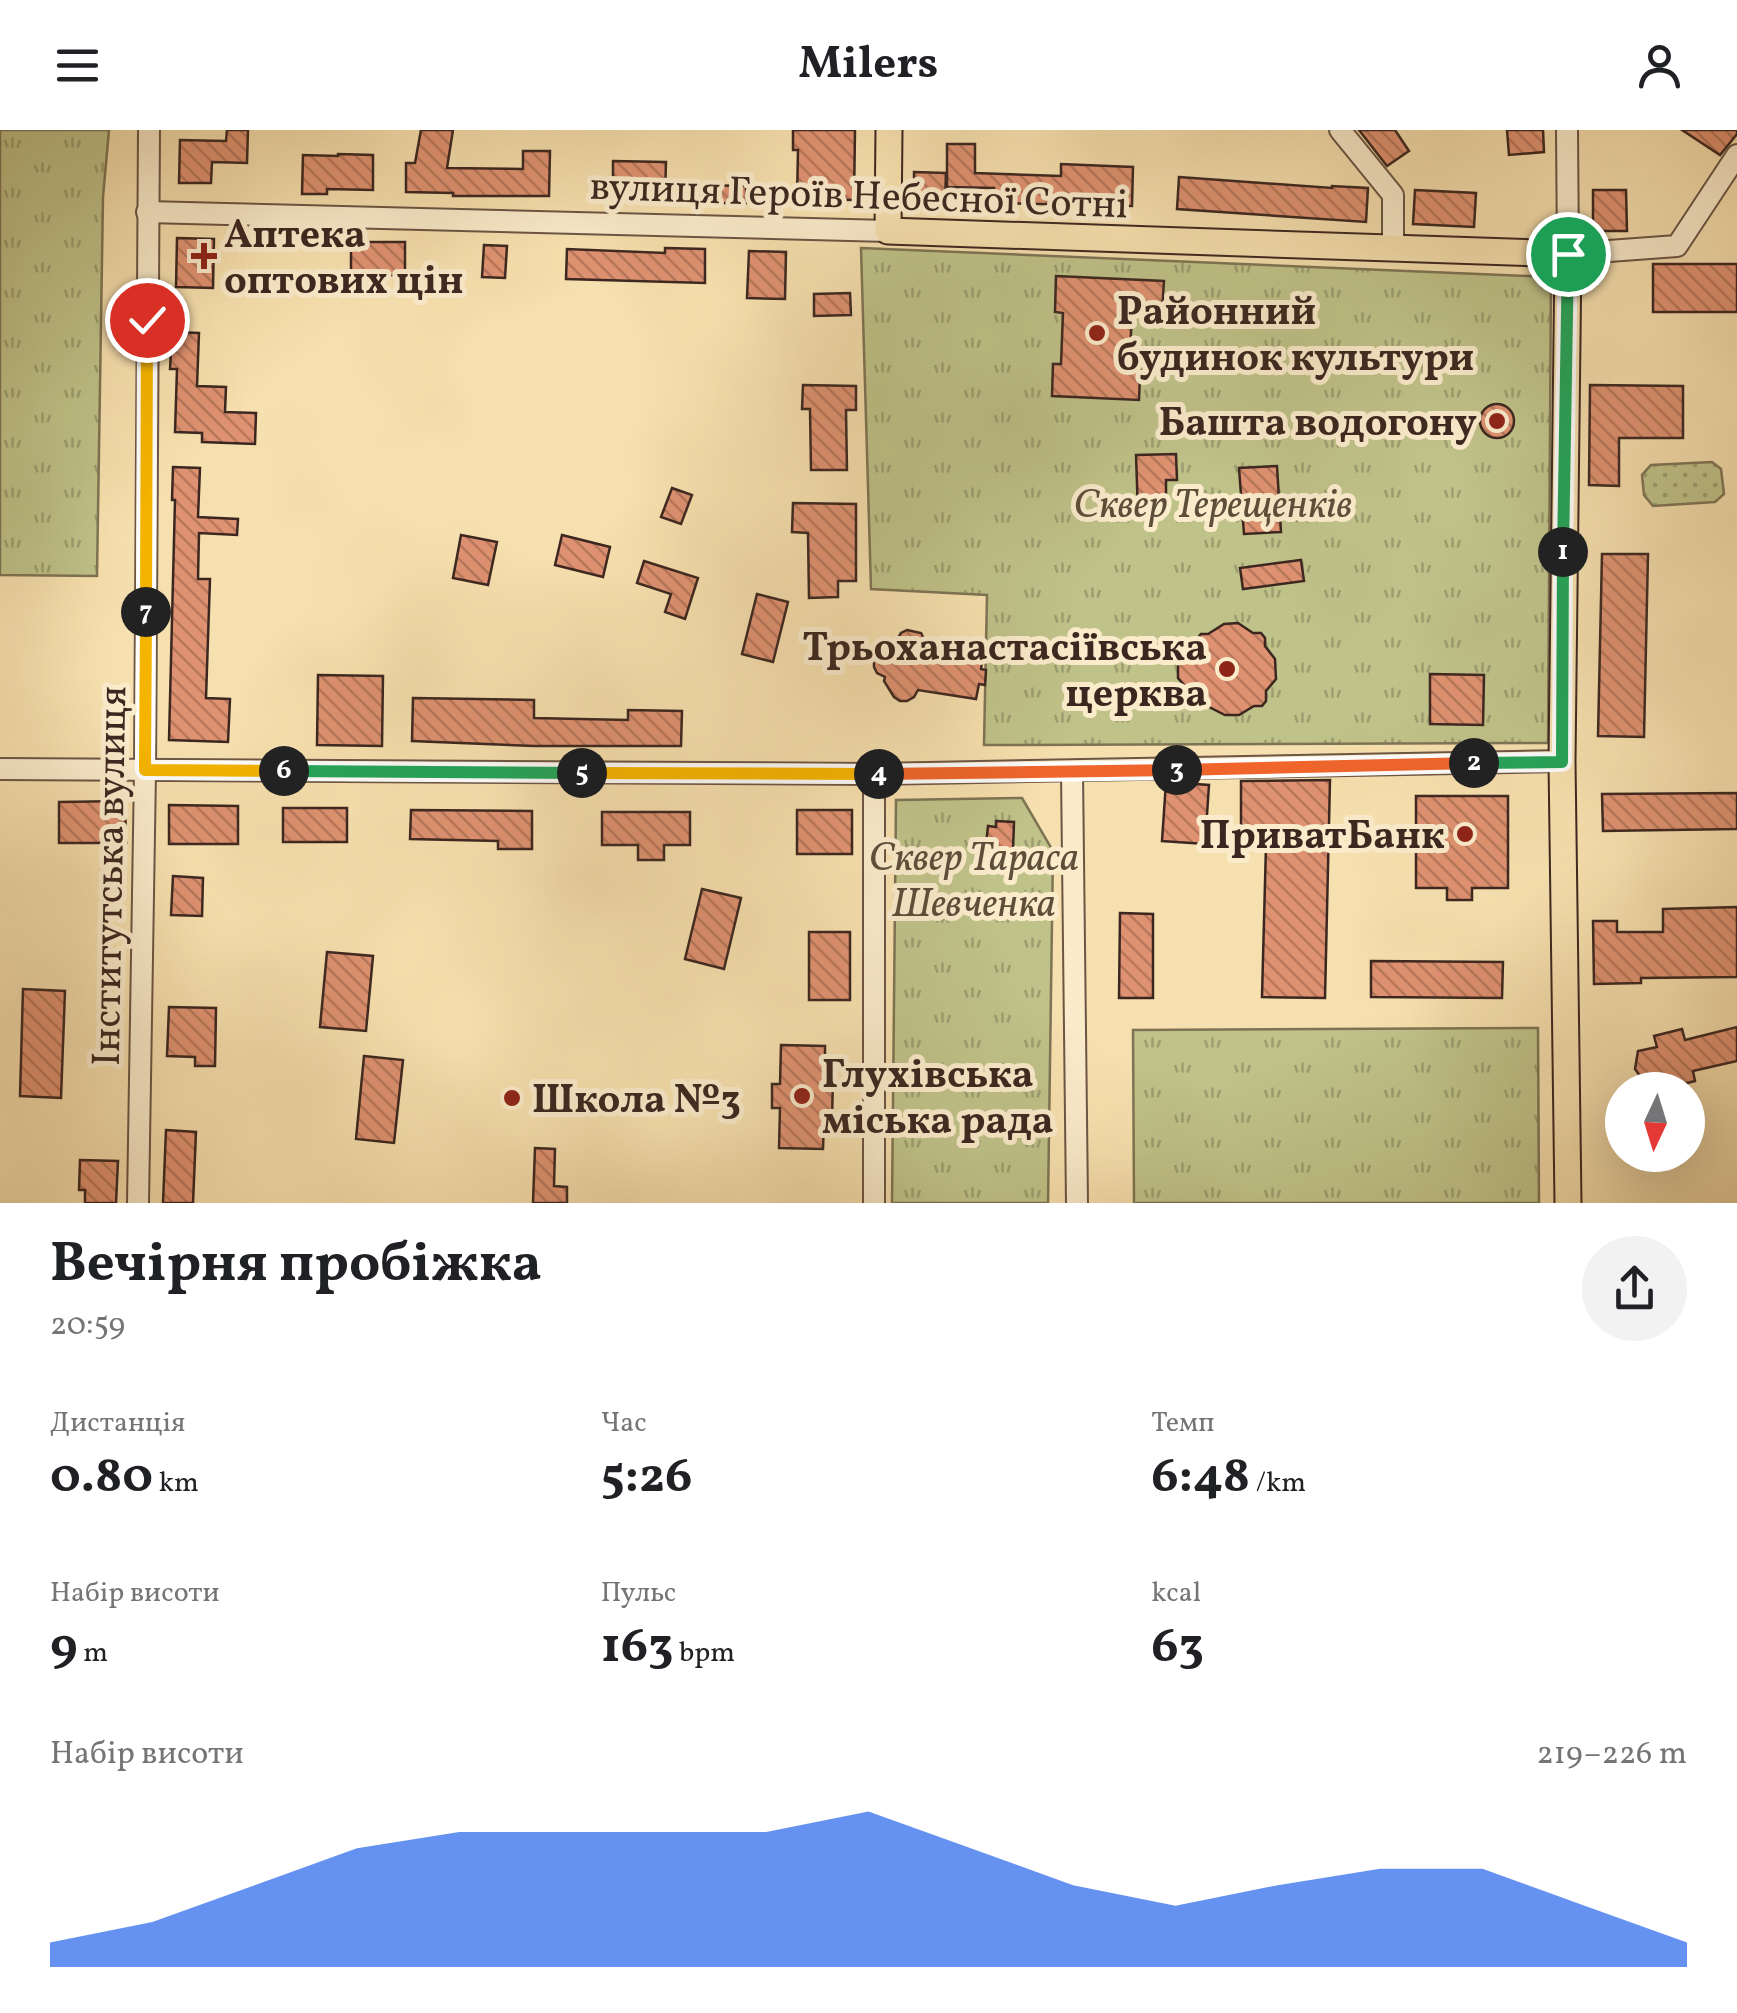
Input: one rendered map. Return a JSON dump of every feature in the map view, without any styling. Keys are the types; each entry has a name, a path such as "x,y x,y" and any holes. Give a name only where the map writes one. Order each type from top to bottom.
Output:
{"main road":[{"path":"888,130 888,231"},
{"name":"вулиця Героїв Небесної Сотні","path":"888,231 1568,254"},
{"path":"1568,254 1562,762 1568,1203"}],"street":[{"name":"Інститутська вулиця","path":"138,1203 150,130"},
{"path":"1340,130 1393,194 1393,249"},
{"path":"1567,130 1568,254 1676,246 1737,155"},
{"name":"вулиця Героїв Небесної Сотні","path":"147,212 888,231"},
{"path":"0,770 874,774 1562,762"},
{"path":"1072,772 1077,1203"},
{"path":"874,774 874,1203"}],"green space":[{"path":"0,130 109,130 103,197 97,576 0,575"},
{"name":"Сквер Терещенків","path":"861,248 1551,277 1548,743 984,745 987,595 871,589"},
{"path":"1712,462 1721,469 1724,494 1715,502 1653,506 1644,495 1642,475 1651,465"},
{"name":"Сквер Тараса Шевченка","path":"1022,798 1053,851 1048,1203 892,1203 896,800"},
{"path":"1538,1028 1539,1203 1134,1203 1133,1030"}],"building":[{"path":"227,130 248,130 247,163 212,162 211,183 179,183 180,140 226,141"},
{"path":"421,130 453,130 447,168 523,169 523,151 550,151 549,196 406,192 406,163 415,163"},
{"path":"793,130 855,130 854,200 797,199 798,150 793,150"},
{"path":"1359,130 1395,130 1409,151 1387,166"},
{"path":"1507,130 1543,130 1544,152 1509,155"},
{"path":"1682,130 1737,130 1737,134 1720,155"},
{"path":"947,144 975,144 975,173 1061,176 1061,164 1133,167 1132,206 994,203 994,188 947,187"},
{"path":"303,155 373,155 373,190 327,189 327,194 302,194"},
{"path":"613,161 666,162 665,197 613,196"},
{"path":"914,172 946,173 945,202 914,202"},
{"path":"1179,177 1368,188 1366,222 1177,209"},
{"path":"692,185 746,186 746,203 692,203"},
{"path":"1415,190 1476,193 1474,227 1413,224"},
{"path":"1593,190 1626,190 1627,231 1593,231"},
{"path":"177,238 214,239 213,288 176,287"},
{"path":"351,242 405,242 405,275 351,276"},
{"path":"484,245 507,246 505,278 482,277"},
{"path":"665,248 705,249 705,283 566,279 567,249 665,253"},
{"path":"749,251 786,252 785,299 747,298"},
{"path":"1653,264 1737,264 1737,312 1653,312"},
{"name":"Районний будинок культури","path":"1056,276 1164,281 1162,311 1132,314 1130,352 1141,352 1139,400 1052,396 1053,364 1061,364 1063,313 1055,312"},
{"path":"850,293 851,315 814,316 814,294"},
{"path":"172,332 199,333 197,386 226,387 225,412 256,413 255,444 202,442 202,433 175,432 177,369 170,369"},
{"path":"803,385 856,386 856,410 846,410 847,470 811,470 810,409 802,409"},
{"path":"1590,385 1683,386 1683,438 1619,438 1619,486 1589,485"},
{"name":"Башта водогону","path":"1497,404 1509,409 1514,421 1509,433 1497,438 1485,433 1480,421 1485,409"},
{"path":"1176,454 1177,480 1166,480 1166,503 1159,503 1160,512 1138,513 1136,455"},
{"path":"1277,466 1281,532 1244,534 1239,468"},
{"path":"173,467 200,468 198,517 238,519 237,535 199,533 198,579 210,579 206,698 230,699 228,742 169,740"},
{"path":"672,488 692,495 681,524 661,517"},
{"path":"793,503 856,504 856,581 838,581 838,597 809,598 808,533 792,532"},
{"path":"461,535 497,542 488,585 453,578"},
{"path":"562,535 610,547 603,577 555,565"},
{"path":"1602,554 1648,554 1644,737 1598,736"},
{"path":"1301,560 1304,581 1243,589 1240,568"},
{"path":"644,561 698,578 685,619 665,612 671,594 637,583"},
{"path":"757,594 788,602 773,662 742,654"},
{"name":"Трьоханастасіївська церква","path":"1238,623 1265,638 1265,646 1275,659 1276,679 1266,691 1262,706 1239,715 1225,715 1196,702 1178,678 1178,661 1201,634 1224,624"},
{"path":"907,630 921,633 928,646 983,655 985,685 979,684 976,699 918,690 907,701 894,697 885,677 877,673 874,659 890,646 891,640 896,641"},
{"path":"1430,674 1484,675 1483,725 1430,724"},
{"path":"318,675 383,676 382,746 317,745"},
{"path":"413,698 534,700 534,718 628,720 628,710 682,711 681,746 412,741"},
{"path":"1330,780 1325,998 1262,997 1266,845 1241,845 1241,781"},
{"path":"1166,782 1209,785 1205,844 1162,841"},
{"path":"1737,793 1737,829 1603,831 1602,794"},
{"path":"1416,796 1508,796 1508,888 1472,888 1472,900 1447,900 1447,888 1416,888"},
{"path":"125,801 126,843 59,843 59,802"},
{"path":"169,805 238,806 238,844 169,844"},
{"path":"283,808 347,808 347,842 283,842"},
{"path":"411,810 532,811 532,849 498,849 498,841 410,839"},
{"path":"797,810 852,810 852,854 797,854"},
{"path":"602,812 690,812 690,845 664,845 664,860 638,860 638,845 602,845"},
{"path":"996,821 1014,822 1013,850 994,849 994,844 986,844 988,826 996,827"},
{"path":"173,876 203,878 202,916 171,915"},
{"path":"702,889 741,898 724,969 685,959"},
{"path":"1737,907 1737,977 1641,978 1641,983 1594,984 1593,921 1617,921 1617,932 1663,932 1663,909"},
{"path":"1120,913 1153,914 1153,998 1119,998"},
{"path":"809,932 850,932 850,1000 809,1000"},
{"path":"327,952 373,956 366,1031 320,1027"},
{"path":"1371,961 1503,962 1502,998 1371,997"},
{"path":"23,989 65,991 61,1098 20,1096"},
{"path":"169,1007 216,1008 215,1066 195,1066 195,1057 167,1056"},
{"path":"1737,1027 1737,1061 1693,1072 1635,1069 1638,1051 1657,1047 1654,1036 1682,1029 1685,1040"},
{"name":"Глухівська міська рада","path":"781,1045 825,1046 825,1074 833,1075 832,1122 824,1121 823,1149 779,1148 780,1108 772,1108 772,1084 780,1084"},
{"path":"364,1056 403,1060 394,1143 356,1139"},
{"path":"166,1130 196,1132 193,1203 163,1203"},
{"path":"535,1148 555,1149 554,1186 567,1187 567,1203 533,1203"},
{"path":"80,1160 118,1161 116,1203 85,1203 85,1190 79,1190"}],"place":[{"name":"Аптека оптових цін","path":"204,256"},
{"name":"Районний будинок культури","path":"1097,333"},
{"name":"Башта водогону","path":"1497,421"},
{"name":"Трьоханастасіївська церква","path":"1227,669"},
{"name":"ПриватБанк","path":"1465,834"},
{"name":"Глухівська міська рада","path":"802,1096"},
{"name":"Школа №3","path":"512,1098"}],"route":[{"path":"147,320 145,770 874,774 1562,762 1568,254"}]}
